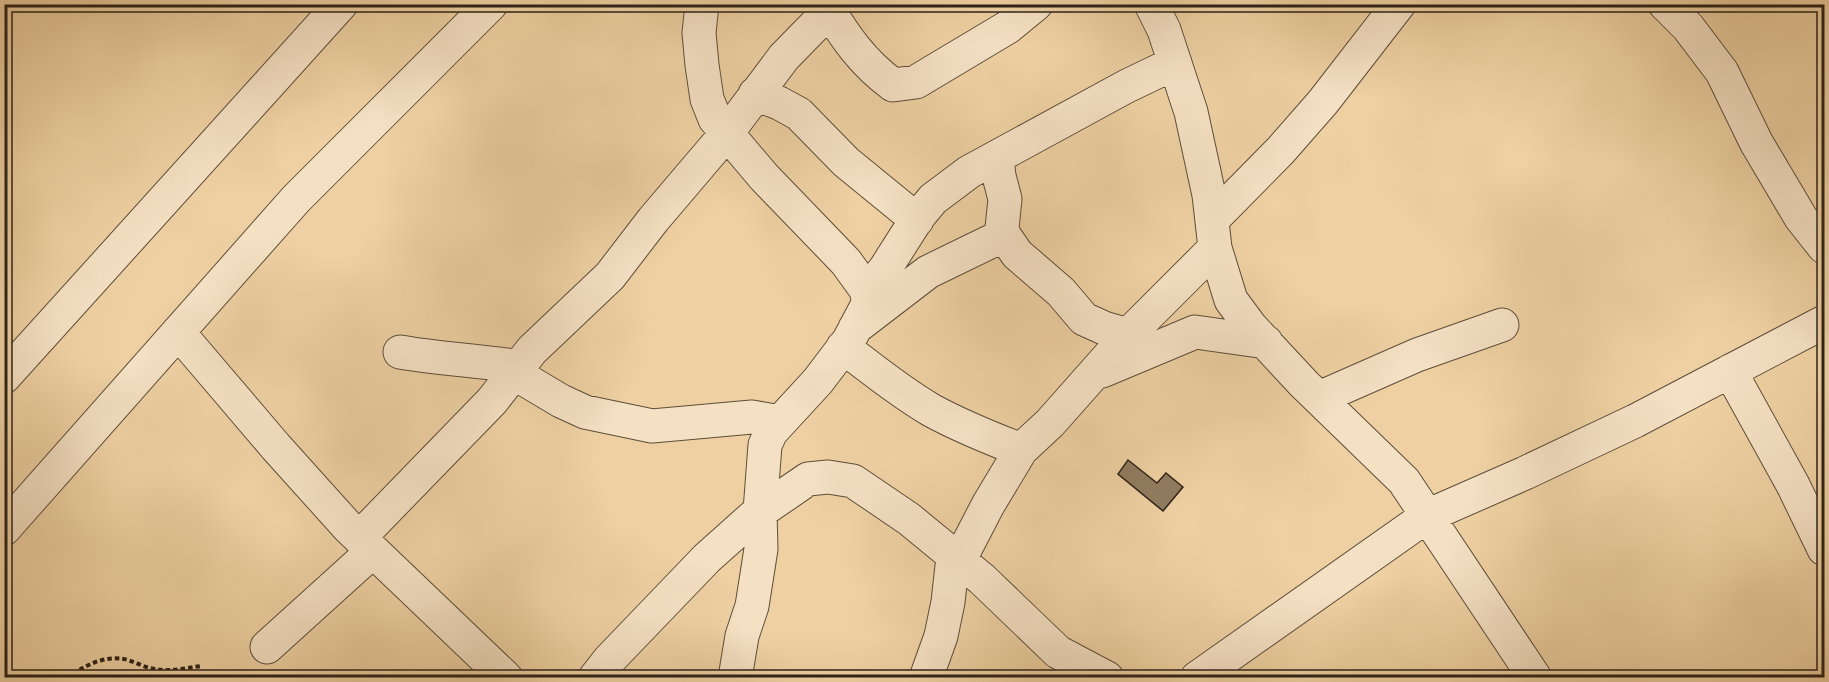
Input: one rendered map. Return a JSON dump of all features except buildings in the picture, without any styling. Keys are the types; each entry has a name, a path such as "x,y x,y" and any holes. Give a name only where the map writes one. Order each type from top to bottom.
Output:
{"street":[{"path":"4,377 341,4"},
{"path":"4,529 296,199 491,4"},
{"path":"702,4 699,33 707,99 715,118 764,177 846,262 867,291 868,304 849,338 818,381 771,432 765,445 760,512 761,549 752,606 742,636 735,678"},
{"path":"267,647 366,544 492,401 532,350 610,276 653,220 727,133 784,57 827,8 871,69 893,85 916,82 1008,27 1036,4"},
{"path":"1152,4 1164,30 1191,112 1209,195 1213,234 1231,300 1251,327 1404,482 1535,678"},
{"path":"926,678 941,636 956,559 1021,450 1050,423 1128,335 1323,102 1399,4"},
{"path":"1665,4 1696,19 1756,142 1801,218 1824,247"},
{"path":"867,291 885,269 916,220 933,199 969,172 1174,63"},
{"path":"755,94 799,114 846,162 916,220"},
{"path":"997,157 1005,199 1002,228 1017,254 1060,292 1084,319 1128,335"},
{"path":"849,338 928,272 1004,235"},
{"path":"1197,678 1427,516 1615,431 1824,322"},
{"path":"1319,398 1417,355 1502,325"},
{"path":"178,332 276,447 366,544 506,678"},
{"path":"1092,376 1195,332 1266,342"},
{"path":"849,338 906,394 980,434 1021,450"},
{"path":"400,352 489,362 516,370 561,401 585,412 652,426 752,417 780,422"},
{"path":"1730,371 1793,485 1824,549"},
{"path":"594,678 708,558 760,512 808,479 828,477 853,481 909,519 982,579 1058,652 1107,678"}],"path":[{"path":"67,678 92,662 109,658 126,660 154,669 176,670 201,666"}]}
